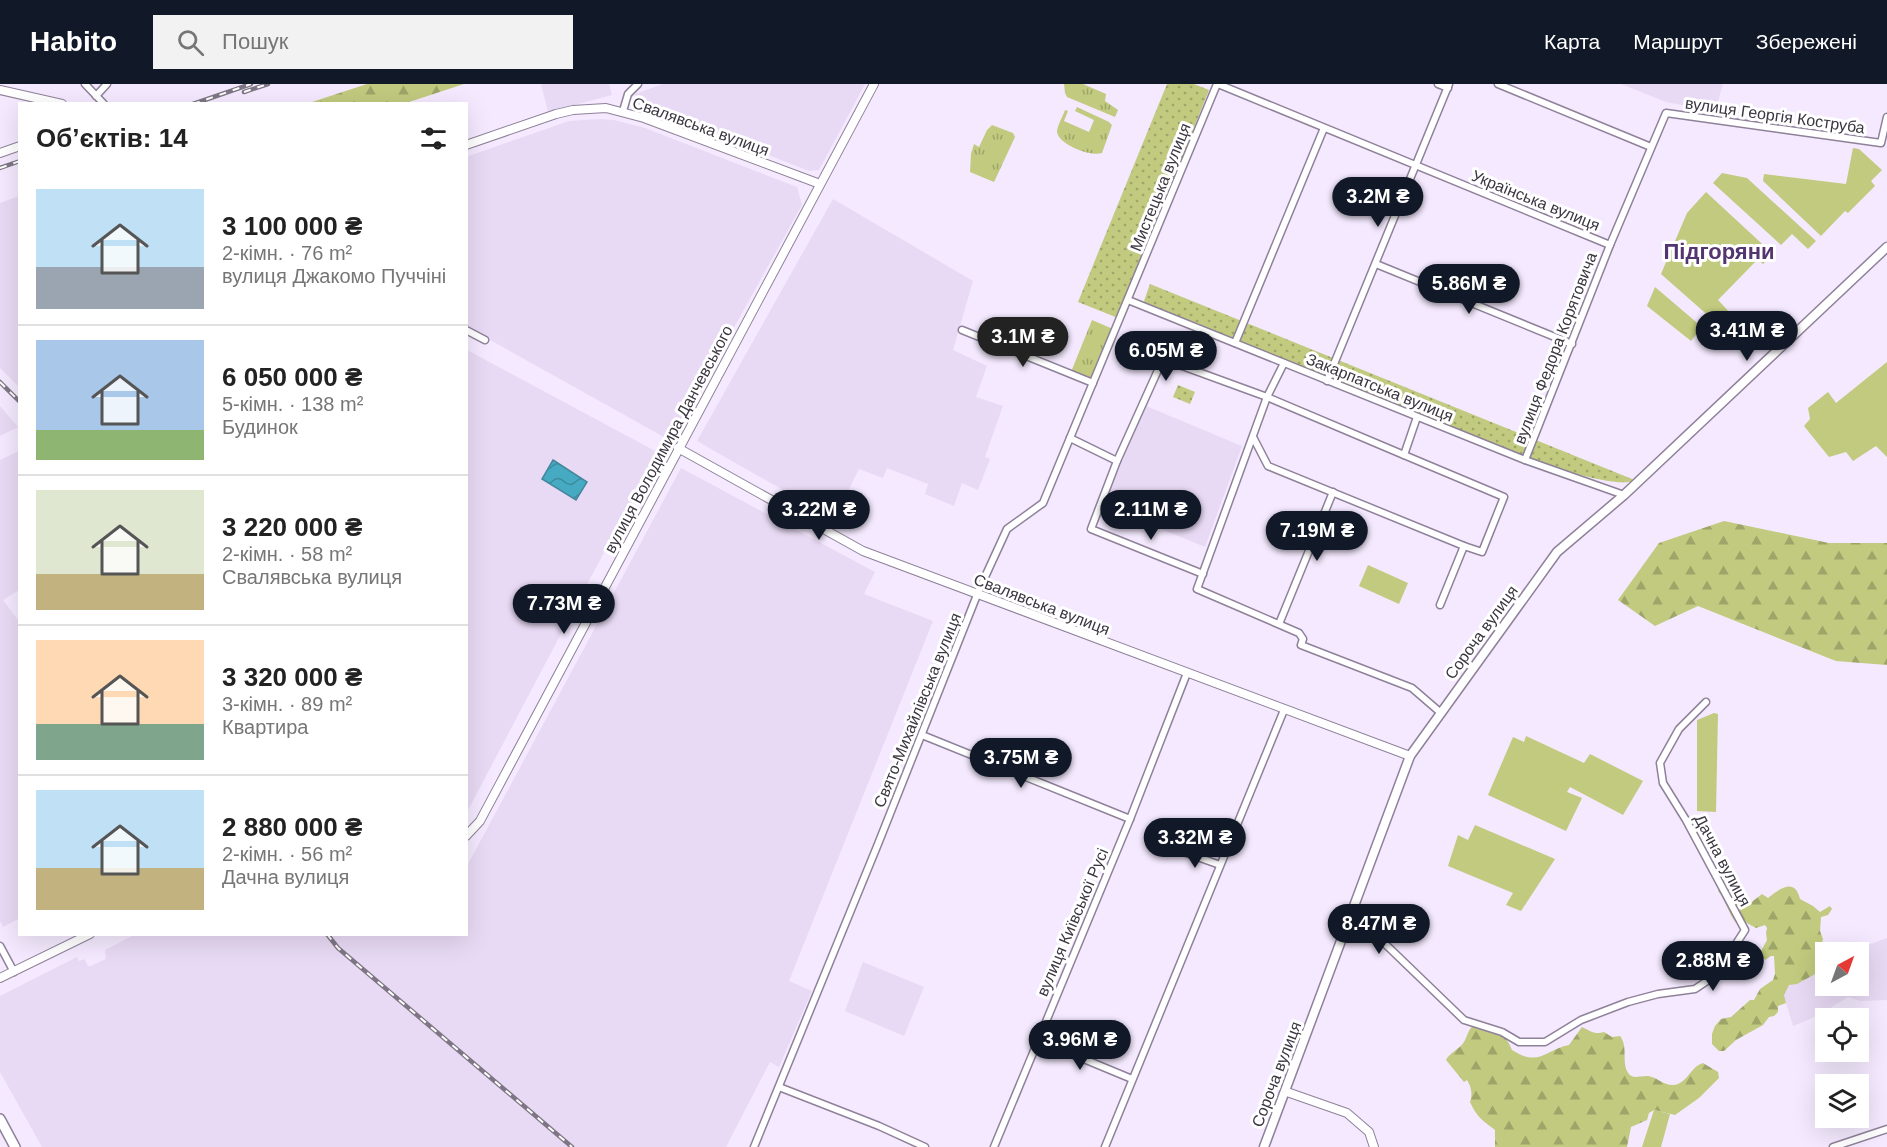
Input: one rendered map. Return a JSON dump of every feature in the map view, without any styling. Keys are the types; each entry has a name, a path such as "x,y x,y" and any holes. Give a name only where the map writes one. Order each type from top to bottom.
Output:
{"main road":[{"name":"Сороча вулиця","path":"1264,1147 1287,1092 1410,756 1557,552 1624,495 1887,247"},
{"path":"0,1119 15,1147"}],"street":[{"path":"85,84 102,102"},
{"path":"96,96 107,84"},
{"path":"622,111 628,94 638,84"},
{"name":"вулиця Володимира Данчевського","path":"468,834 480,821 874,84"},
{"name":"Українська вулиця","path":"1217,84 1610,245"},
{"name":"Мистецька вулиця","path":"1128,300 1217,84"},
{"path":"1327,381 1449,86 1438,84"},
{"path":"1498,84 1652,147"},
{"path":"0,90 53,102"},
{"name":"Свалявська вулиця","path":"468,144 573,110 598,108 622,111 820,184"},
{"name":"вулиця Федора Корятовича","path":"1525,460 1610,245 1666,113"},
{"name":"вулиця Георгія Коструба","path":"1666,113 1881,144 1887,117"},
{"path":"1235,343 1324,128"},
{"path":"0,153 18,148"},
{"path":"1376,264 1572,345"},
{"name":"Закарпатська вулиця","path":"1128,300 1525,460 1624,495"},
{"name":"Свято-Михайлівська вулиця","path":"754,1147 978,594 1007,528 1043,503 1128,300"},
{"path":"962,330 1093,383"},
{"path":"468,331 485,340"},
{"path":"1203,574 1091,529 1117,461 1163,359 1267,397 1504,497 1482,552 1268,466 1253,437"},
{"path":"1284,363 1267,397 1197,590 1299,633 1303,639 1301,645 1412,688 1441,713"},
{"path":"1404,455 1418,417"},
{"path":"1070,438 1117,461"},
{"name":"Свалявська вулиця","path":"678,448 863,551 1410,756"},
{"path":"1279,624 1333,492"},
{"path":"1440,605 1464,546"},
{"name":"вулиця Київської Русі","path":"994,1147 1130,819 1187,673"},
{"name":"Дачна вулиця","path":"1352,912 1464,1020 1502,1032 1519,1042 1545,1042 1581,1020 1628,1002 1658,994 1695,989 1716,975 1744,930 1686,820 1663,783 1660,763 1679,729 1706,702"},
{"path":"1105,1147 1284,710"},
{"path":"922,735 1130,819"},
{"path":"1178,850 1220,865"},
{"path":"2,978 86,936"},
{"path":"0,946 14,972"},
{"path":"1038,1040 1132,1079"},
{"path":"779,1087 879,1126 925,1147"},
{"path":"1287,1092 1347,1113 1369,1132 1374,1147"},
{"path":"1833,1147 1887,1129"}],"shaded area":[{"path":"541,84 609,84 612,95 548,112"},
{"path":"663,84 865,84 819,170 809,171 638,104 635,94"},
{"path":"1621,84 1723,84 1715,111 1666,102"},
{"path":"614,120 645,128 797,187 802,205 671,441 468,328 468,156 569,121"},
{"path":"18,197 18,386 0,368 0,203"},
{"path":"833,199 973,281 953,350 987,366 976,397 1003,406 985,457 990,459 978,490 962,483 954,506 925,494 928,484 887,468 883,478 859,469 834,519 697,441"},
{"path":"468,351 657,452 468,810"},
{"path":"0,406 18,427 0,436"},
{"path":"1146,406 1242,446 1205,547 1103,505"},
{"path":"18,451 18,591 3,600 18,620 18,919 3,927 0,921 0,460"},
{"path":"681,468 875,572 864,594 933,621 789,981 812,991 779,1067 770,1062 726,1147 42,1147 0,1072 0,996 77,957 79,961 84,959 88,966 91,966 106,959 105,950 132,936 468,936 468,864"},
{"path":"1887,938 1887,1000 1860,1001 1848,997 1830,1008 1815,1008 1815,1017 1793,1026 1782,990 1815,968 1815,996 1869,996 1869,945"},
{"path":"863,962 924,987 904,1036 845,1011"}],"green space":[{"path":"367,84 464,84 409,102 312,102"},
{"path":"1064,84 1083,84 1106,94 1105,101 1118,110 1115,117 1067,97"},
{"path":"1167,84 1194,84 1209,90 1118,318 1078,302"},
{"path":"1077,107 1112,125 1102,153 1076,149 1059,137 1057,130 1065,110 1068,111 1064,121 1089,132 1094,120 1075,111"},
{"path":"992,125 1013,133 1015,137 994,182 970,172 974,144 979,147"},
{"path":"1853,148 1859,149 1882,170 1871,181 1875,186 1848,213 1845,211 1821,236 1763,181 1764,174 1846,184"},
{"path":"1722,173 1747,178 1816,241 1808,249 1792,234 1781,245 1713,183"},
{"path":"1706,192 1773,254 1763,264 1758,259 1718,300 1732,315 1720,326 1661,274 1687,213"},
{"path":"1150,284 1633,481 1594,478 1520,456 1143,304"},
{"path":"1655,287 1702,327 1691,341 1647,306"},
{"path":"1092,320 1113,329 1092,381 1071,372"},
{"path":"1887,362 1887,457 1876,446 1853,461 1846,452 1829,457 1804,426 1810,419 1808,408 1828,392 1836,403"},
{"path":"1178,385 1195,392 1190,404 1173,397"},
{"path":"1724,521 1829,543 1887,543 1887,665 1836,661 1698,606 1655,626 1618,600 1659,543"},
{"path":"1368,565 1408,583 1399,604 1359,586"},
{"path":"1714,713 1718,714 1716,812 1697,811 1697,720"},
{"path":"1526,736 1584,763 1590,754 1643,781 1623,815 1570,787 1567,792 1582,798 1566,831 1488,795 1513,737 1524,742"},
{"path":"1475,825 1555,859 1521,911 1506,905 1513,893 1448,866 1458,835 1468,840"},
{"path":"1728,881 1749,904 1762,894 1768,898 1777,891 1791,887 1798,892 1800,899 1820,912 1830,906 1832,909 1828,915 1821,917 1820,931 1823,939 1822,942 1815,942 1815,974 1797,984 1789,985 1784,995 1786,1003 1778,1006 1778,1012 1774,1016 1769,1017 1763,1025 1736,1040 1724,1051 1719,1051 1712,1044 1715,1026 1721,1019 1731,1017 1750,1000 1754,1000 1760,989 1773,980 1775,974 1774,956 1765,960 1760,953 1767,940 1767,928 1765,925 1756,928 1745,922 1736,923 1718,891 1723,883"},
{"path":"1475,1024 1498,1032 1506,1039 1512,1050 1529,1057 1542,1056 1569,1045 1582,1027 1595,1033 1604,1032 1612,1037 1620,1036 1624,1044 1627,1071 1631,1076 1648,1076 1674,1085 1683,1081 1703,1063 1718,1072 1719,1078 1699,1098 1675,1115 1654,1110 1649,1113 1647,1120 1631,1127 1627,1147 1495,1147 1495,1130 1480,1118 1472,1107 1467,1080 1464,1082 1446,1060 1462,1045 1469,1030"},
{"path":"1654,1110 1670,1114 1661,1147 1642,1147"}],"water":[{"path":"553,460 587,482 576,500 542,479"}],"railway":[{"path":"199,102 251,84"},
{"path":"244,92 268,84"},
{"path":"0,168 18,162"},
{"path":"0,382 18,400"},
{"path":"329,936 338,948 572,1147"}],"district":[{"name":"Підгоряни","path":"1719,251"}]}
